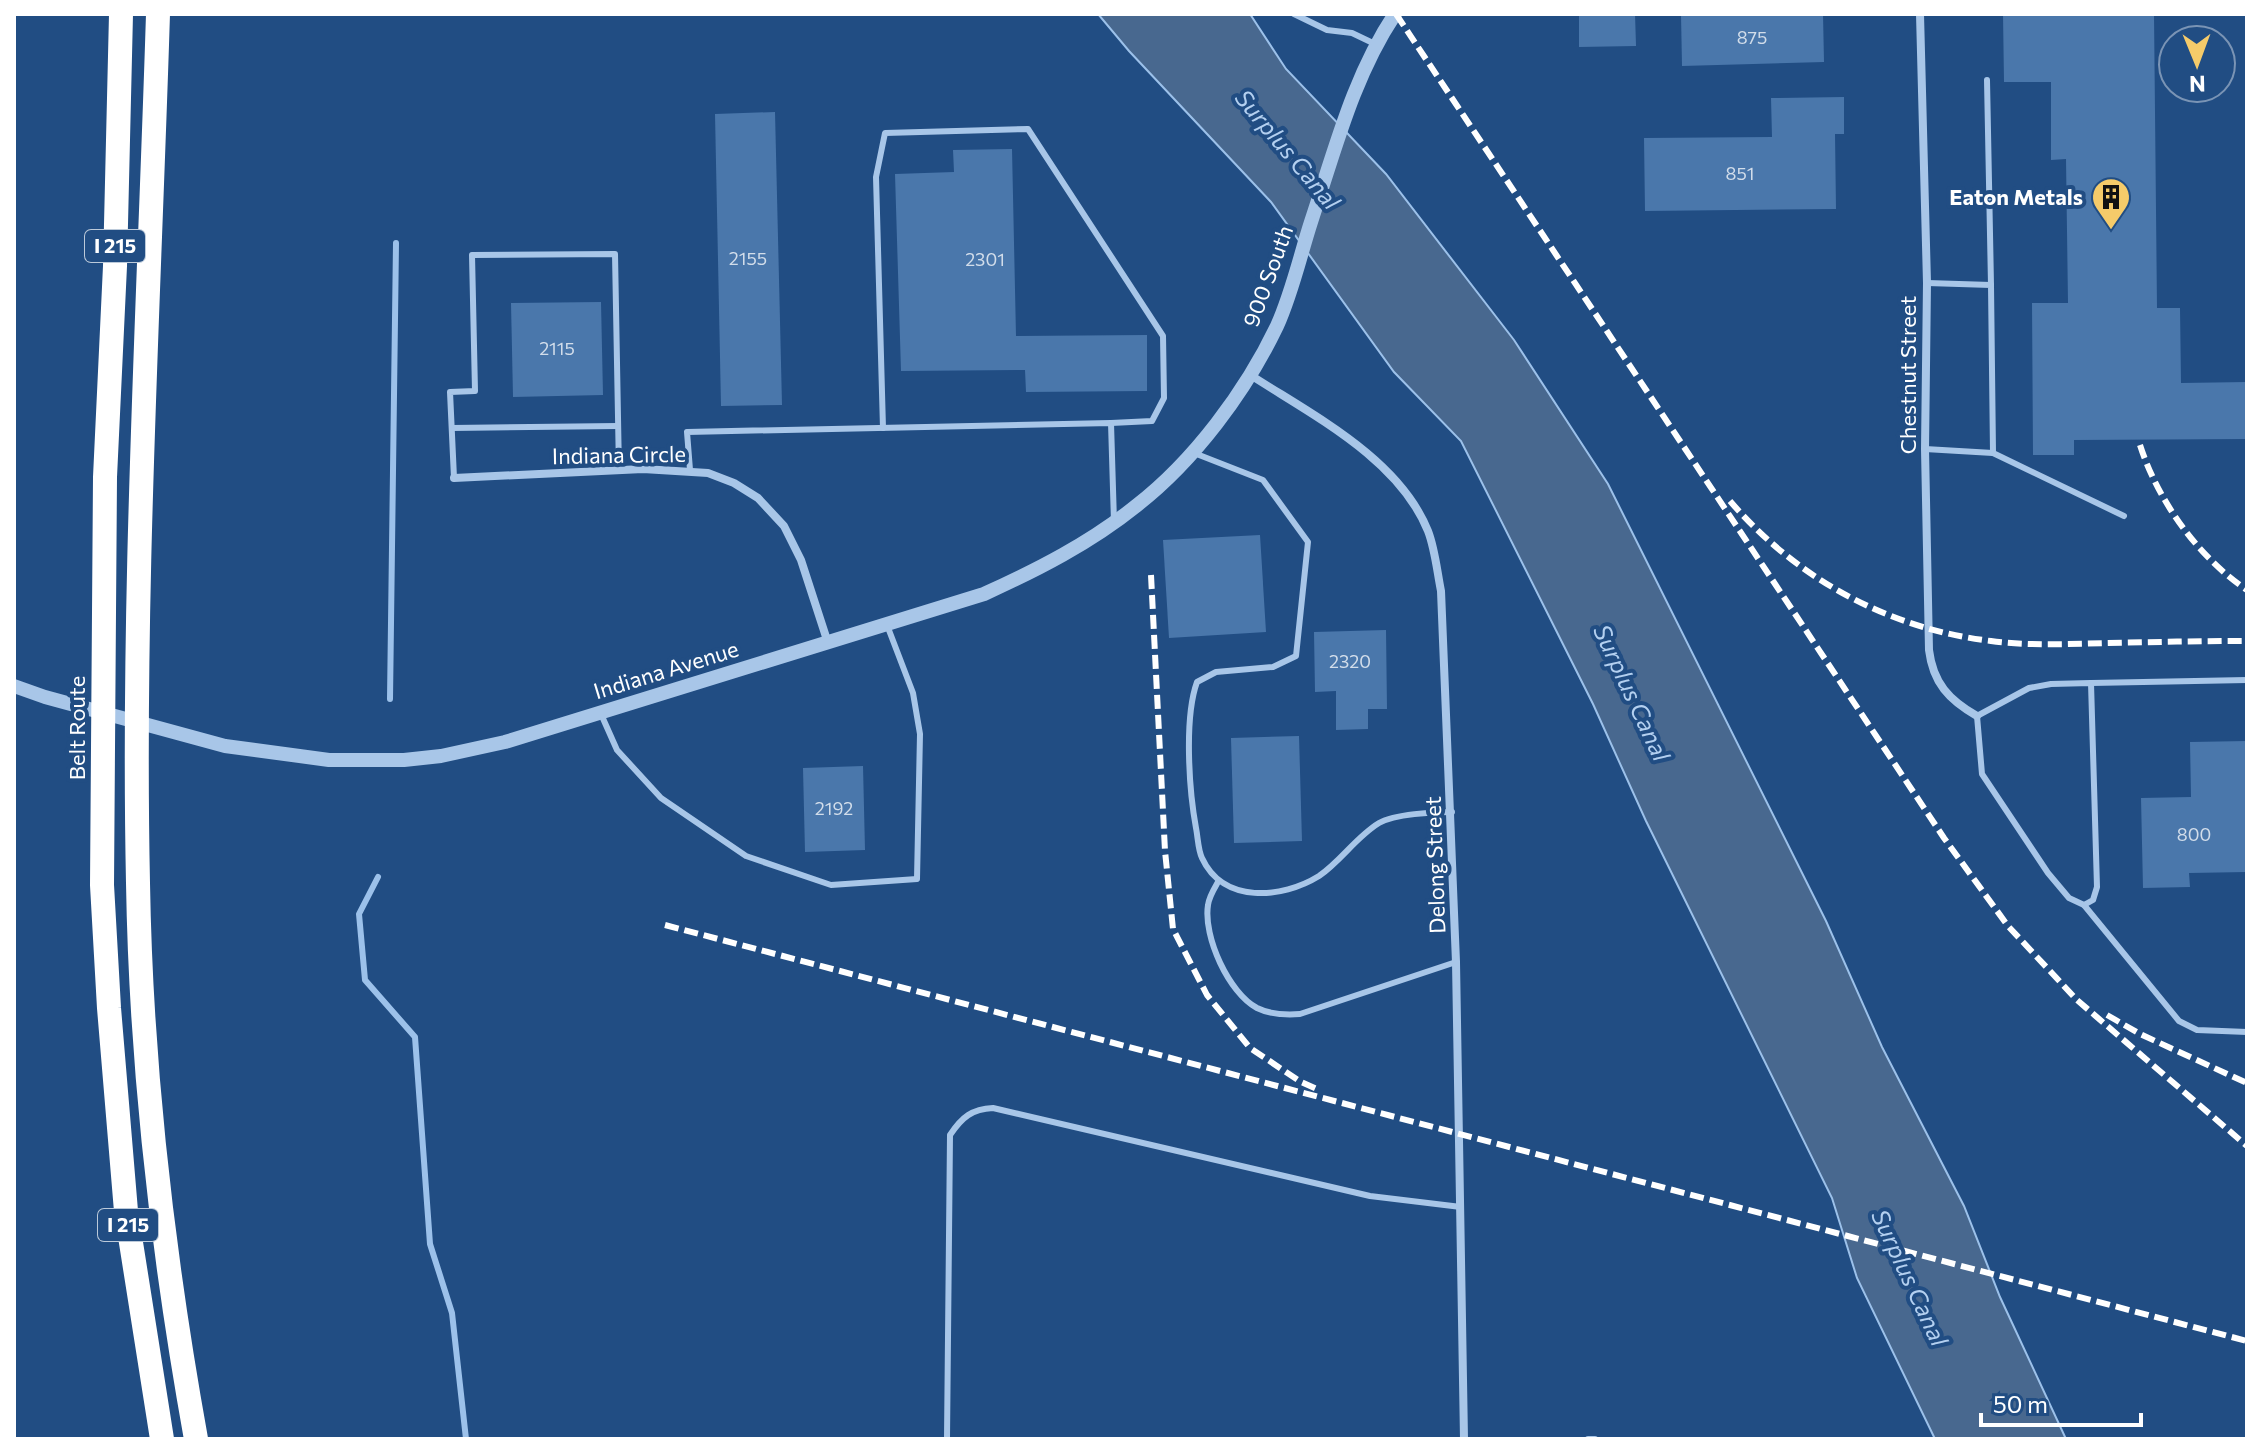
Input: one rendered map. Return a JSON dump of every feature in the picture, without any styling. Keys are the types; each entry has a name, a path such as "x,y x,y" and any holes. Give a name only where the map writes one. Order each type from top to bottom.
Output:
{"highway":[{"name":"Belt Route","path":"121,14 115,266 105,477 102,885 126,1211 162,1439"},
{"name":"I 215","path":"158,14 141,477 138,884 159,1199 196,1439"}],"street":[{"name":"900 South","path":"1252,376 1279,322 1355,88 1375,44 1395,14"},
{"name":"Chestnut Street","path":"1920,14 1927,283 1925,449 1931,665 1936,680 1946,694 1977,716"},
{"name":"Indiana Avenue","path":"14,686 225,746 329,760 404,760 441,756 505,742 984,594 1036,571 1137,506 1193,452 1252,376"},
{"name":"Delong Street","path":"1252,376 1352,442 1393,475 1413,502 1428,533 1441,591 1452,812 1464,1439"},
{"name":"Indiana Circle","path":"454,478 690,470 734,483 758,498 784,526 801,560 828,643"}],"lane":[{"path":"1294,14 1327,30 1352,33 1375,44"},
{"path":"1987,80 1993,453"},
{"path":"690,470 687,432 883,428 1111,423 1152,421 1164,398 1163,336 1028,129 885,133 876,177 883,428"},
{"path":"454,478 450,392 475,391 472,255 615,254 619,471"},
{"path":"1927,283 1991,285"},
{"path":"1111,423 1114,522"},
{"path":"452,428 618,426"},
{"path":"1925,449 1993,453 2124,516"},
{"path":"1193,452 1263,480 1308,542 1296,656 1273,667 1216,672 1197,682 1190,702 1192,807 1201,857 1218,882 1246,893 1282,892 1320,875 1354,842 1381,822 1434,812 1452,812"},
{"path":"601,714 617,750 661,798 746,856 831,885 917,879 920,734 913,693 887,625"},
{"path":"2247,680 2051,684 2029,688 1977,716 1982,774 2048,873 2069,898 2084,905 2179,1021 2197,1030 2247,1032"},
{"path":"2084,905 2093,900 2097,887 2091,683"},
{"path":"1218,882 1208,904 1208,930 1221,964 1238,993 1258,1008 1280,1015 1300,1014 1456,962"},
{"path":"947,1439 950,1135 961,1118 977,1109 993,1108 1370,1196 1461,1207"},
{"path":"1588,1439 1595,1439"}],"water":[{"name":"Surplus Canal","path":"1098,14 1250,14 1286,69 1386,174 1514,340 1608,484 1826,921 1882,1047 1964,1206 2000,1297 2066,1439 1935,1439 1857,1278 1832,1198 1646,821 1593,704 1461,441 1394,372 1271,202"}],"building":[{"path":"1579,14 1635,14 1636,46 1579,47"},
{"path":"1681,14 1823,14 1824,62 1682,66"},
{"name":"Eaton Metals","path":"2003,14 2154,14 2157,308 2180,308 2181,383 2247,382 2247,439 2074,440 2074,455 2033,455 2032,303 2068,303 2066,159 2051,160 2051,82 2004,82"},
{"path":"1844,97 1844,134 1835,134 1836,209 1645,211 1644,138 1772,137 1771,98"},
{"path":"775,112 782,405 721,406 715,114"},
{"path":"1012,149 1016,336 1147,335 1147,391 1026,392 1025,370 901,371 895,174 954,172 953,150"},
{"path":"601,302 603,395 513,397 511,303"},
{"path":"1260,535 1266,632 1169,638 1163,540"},
{"path":"1386,630 1387,709 1368,709 1368,729 1336,730 1336,691 1315,692 1314,632"},
{"path":"1299,736 1302,841 1234,843 1231,738"},
{"path":"2247,741 2247,872 2189,873 2190,887 2143,888 2141,798 2191,797 2190,742"},
{"path":"863,766 865,850 805,852 803,768"}],"waterway":[{"path":"390,699 396,243"},
{"path":"378,877 359,914 365,980 415,1037 430,1244 452,1313 466,1439"}],"railway":[{"path":"1396,14 1944,838 2008,926 2077,1000 2247,1146"},
{"path":"2140,445 2157,487 2182,526 2212,561 2247,590"},
{"path":"1730,501 1785,554 1847,596 1881,612 1953,635 2020,644 2247,641"},
{"path":"1151,575 1165,851 1173,929 1207,995 1250,1048 1317,1089"},
{"path":"665,925 2247,1341"},
{"path":"2107,1015 2140,1034 2247,1083"}],"place":[{"name":"Eaton Metals","path":"2111,231"}]}
